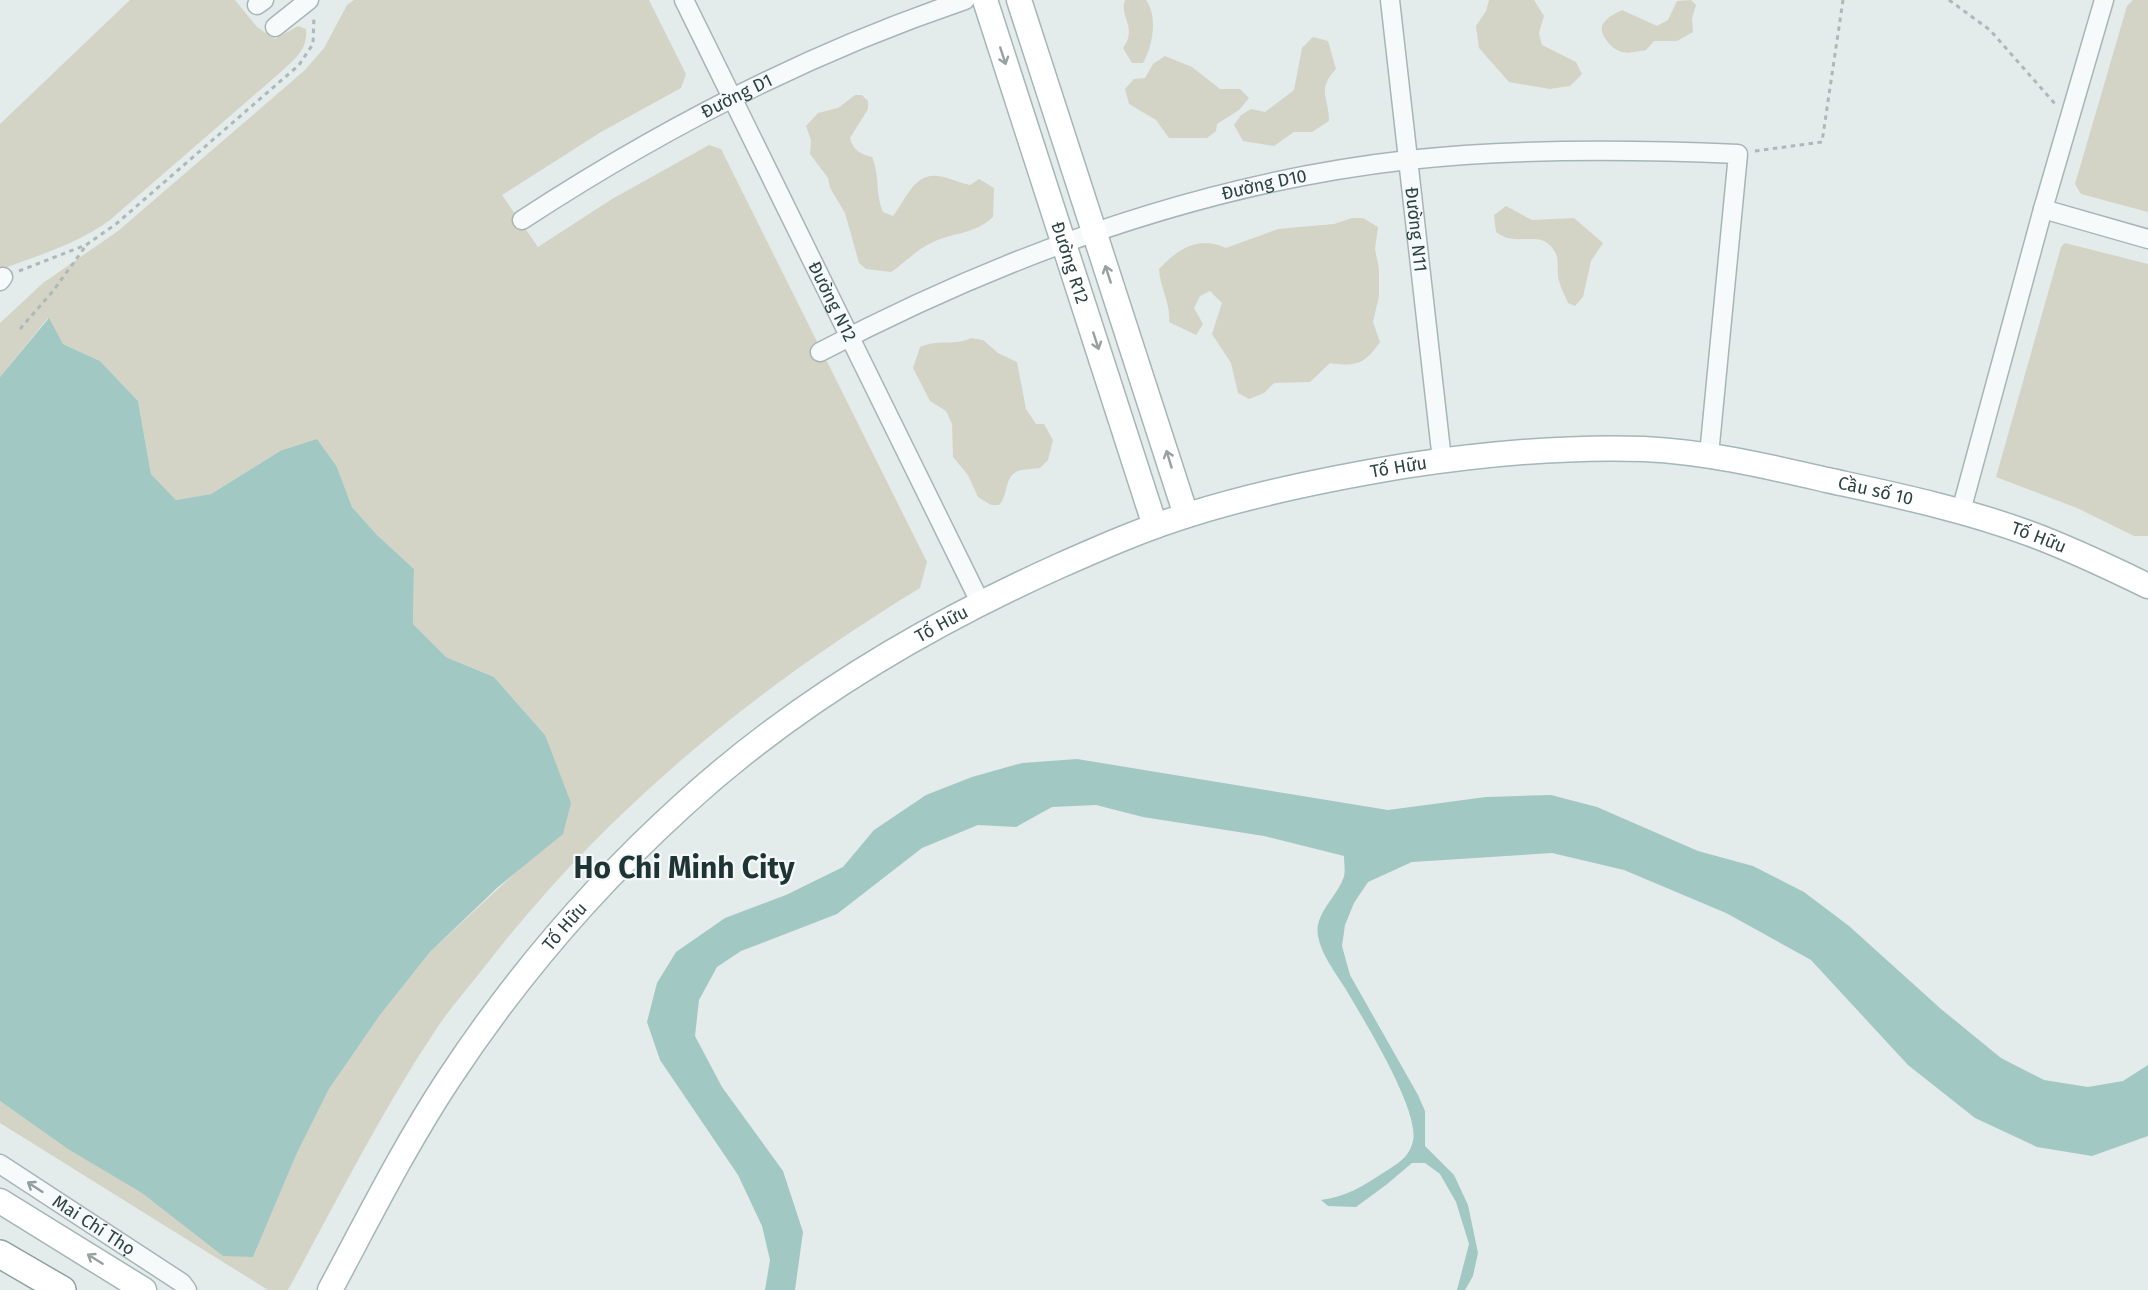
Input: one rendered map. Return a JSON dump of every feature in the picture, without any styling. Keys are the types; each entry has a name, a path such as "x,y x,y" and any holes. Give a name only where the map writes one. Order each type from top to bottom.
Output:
{"highway":[{"path":"0,1254 62,1290"}],"main road":[{"name":"Đường R12","path":"985,0 1155,526"},
{"name":"Đường R12","path":"1019,0 1186,515"},
{"name":"Tố Hữu","path":"330,1290 398,1165 449,1078 511,993 601,888 679,809 767,737 871,665 980,603 1116,540 1186,515 1333,478 1442,460 1581,448 1647,449 1709,455 1827,480"},
{"name":"Cầu số 10","path":"1827,480 1925,501"},
{"name":"Tố Hữu","path":"1925,501 2027,532 2092,559 2148,586"},
{"path":"0,1201 144,1290"}],"street":[{"name":"Đường N12","path":"684,0 980,603"},
{"name":"Đường D1","path":"522,220 632,152 732,98 896,25 965,0"},
{"name":"Đường N11","path":"1390,0 1442,460"},
{"path":"1961,511 2043,210 2104,0"},
{"path":"274,27 311,4"},
{"name":"Đường D10","path":"820,352 951,288 1064,243 1095,232 1264,186 1409,160 1566,150 1738,154"},
{"path":"1709,455 1738,154"},
{"path":"2043,210 2148,239"},
{"name":"Mai Chí Thọ","path":"0,1164 182,1283 187,1290"}],"path":[{"path":"1738,154 1822,142 1843,0"},
{"path":"1949,0 1990,30 2058,107 2072,112"},
{"path":"2,279 86,245 116,224 298,65 313,45 311,4"},
{"path":"20,329 86,245"}],"shaded area":[{"path":"130,0 235,0 257,27 275,39 298,26 306,29 305,42 300,53 292,62 110,220 70,243 0,270 0,124"},
{"path":"354,0 649,0 686,74 681,88 601,132 502,195 538,247 612,199 709,145 721,149 927,562 920,588 799,668 685,757 581,855 532,909 445,1016 413,1065 288,1290 268,1290 0,1123 0,1101 69,1149 253,1257 297,1153 329,1089 380,1015 430,952 529,860 545,735 494,677 446,657 413,624 414,569 377,535 352,507 337,467 280,451 211,494 176,500 151,474 138,401 100,361 63,344 48,318 0,377 0,323 43,283 118,231 305,70 324,48 347,5"},
{"path":"1125,0 1146,0 1152,14 1152,40 1143,63 1132,63 1123,48 1129,34 1124,12"},
{"path":"1489,0 1534,0 1544,16 1539,33 1542,45 1576,62 1582,74 1570,86 1550,89 1509,82 1479,48 1476,26 1486,11"},
{"path":"1691,0 1696,5 1692,18 1693,32 1677,41 1654,41 1646,50 1625,53 1610,45 1602,32 1603,24 1622,10 1657,26 1668,20 1677,1"},
{"path":"2133,0 2148,0 2148,212 2081,194 2075,184 2127,6"},
{"path":"1313,37 1328,41 1336,69 1326,83 1325,89 1329,121 1312,132 1294,132 1274,146 1243,141 1234,125 1241,115 1251,109 1265,112 1294,90 1302,48"},
{"path":"1165,56 1192,67 1220,89 1240,89 1249,98 1239,110 1217,124 1216,131 1207,138 1169,138 1156,120 1129,104 1125,89 1134,79 1145,78 1153,64"},
{"path":"855,95 862,95 868,101 868,109 850,138 858,151 872,157 883,212 893,216 916,183 929,176 937,176 970,185 979,179 994,188 993,217 972,230 927,245 891,272 866,269 859,263 845,213 830,188 828,178 810,154 811,140 806,126 818,113 838,108"},
{"path":"1506,206 1532,220 1574,218 1603,243 1591,261 1583,297 1575,306 1568,303 1562,289 1558,277 1558,262 1550,245 1536,239 1512,239 1496,232 1494,215"},
{"path":"1352,218 1363,218 1378,227 1375,249 1379,269 1379,296 1373,322 1380,342 1370,355 1359,362 1330,363 1310,382 1274,383 1264,393 1249,399 1238,393 1231,363 1212,334 1222,303 1210,291 1200,296 1194,308 1203,324 1196,335 1169,322 1159,269 1189,246 1206,243 1226,248 1278,229 1334,224"},
{"path":"2065,243 2148,264 2148,536 2134,536 2077,508 1996,477 2061,247"},
{"path":"49,318 63,344 100,361 138,401 151,474 176,500 211,494 280,451 317,439 337,467 352,507 377,535 414,569 413,624 446,657 494,677 545,735 571,803 563,834 498,887 430,952 380,1015 329,1089 297,1153 253,1257 223,1256 142,1193 68,1149 0,1101 0,377"},
{"path":"971,338 983,340 998,353 1017,362 1026,409 1036,424 1044,424 1053,440 1048,460 1040,468 1021,470 1011,476 999,505 991,505 978,497 968,475 953,457 952,424 946,411 930,401 913,368 920,347 933,343 959,342"},
{"path":"1077,759 1388,810 1486,797 1551,795 1597,807 1698,851 1753,866 1804,892 1849,926 1941,1009 2001,1058 2044,1080 2088,1087 2123,1081 2148,1065 2148,1136 2092,1156 2037,1147 1975,1118 1908,1065 1811,960 1726,913 1624,870 1552,853 1412,862 1368,882 1354,903 1345,925 1342,946 1350,975 1425,1111 1425,1146 1454,1175 1468,1205 1478,1253 1473,1276 1465,1290 1457,1290 1469,1244 1456,1202 1440,1174 1425,1163 1412,1163 1356,1207 1328,1206 1321,1200 1354,1190 1388,1170 1405,1156 1413,1141 1413,1127 1399,1087 1376,1041 1329,963 1318,936 1322,913 1343,879 1344,856 1264,836 1143,817 1096,805 1052,807 1016,827 978,825 922,848 837,914 741,951 717,967 699,1000 695,1036 722,1087 783,1171 803,1232 795,1290 765,1290 770,1260 762,1226 738,1175 660,1060 647,1022 657,983 676,952 725,918 786,895 843,867 874,830 926,795 972,777 1022,763"}],"district":[{"name":"Ho Chi Minh City","path":"684,868"}]}
